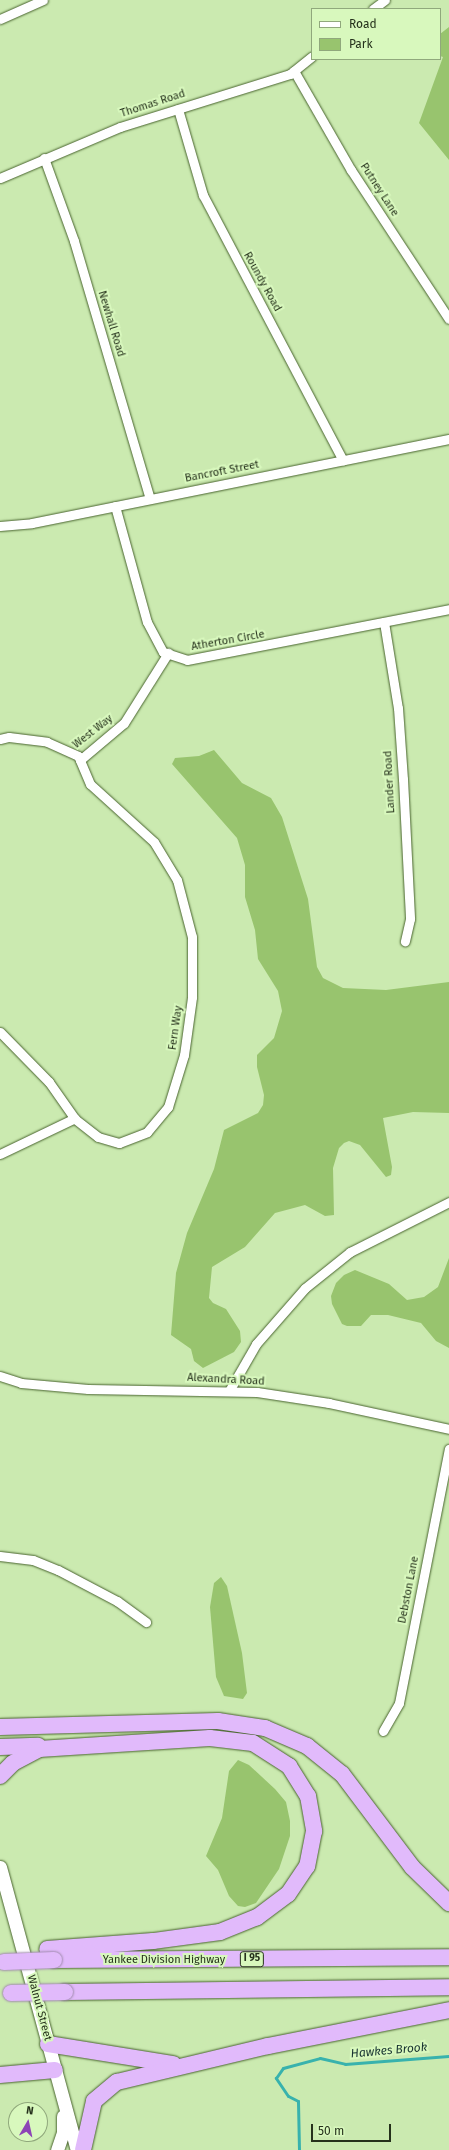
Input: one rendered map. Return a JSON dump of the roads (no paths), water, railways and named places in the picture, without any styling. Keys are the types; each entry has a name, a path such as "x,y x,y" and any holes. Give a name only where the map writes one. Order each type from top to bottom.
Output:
{"highway":[{"path":"0,1720 25,1725"},
{"path":"0,1727 25,1725 218,1721 265,1728 307,1746 342,1774 412,1867 449,1903"},
{"path":"0,1747 56,1746 210,1738 253,1743 289,1766 308,1796 314,1831 307,1866 288,1894 257,1917 220,1932 8,1962"},
{"path":"0,1776 27,1753 56,1746"},
{"name":"Yankee Division Highway","path":"51,1955 449,1956"},
{"path":"5,1993 449,1987"},
{"path":"84,2150 89,2112 102,2092 133,2076 449,2010"},
{"path":"48,2044 157,2063 194,2064"},
{"path":"0,2075 55,2070"}],"main road":[{"name":"Walnut Street","path":"0,1867 77,2150"},
{"path":"57,2150 63,2133 64,2102"}],"street":[{"path":"0,19 43,0"},
{"path":"374,8 385,0"},
{"name":"Thomas Road","path":"0,178 120,127 294,71 311,57"},
{"name":"Putney Lane","path":"294,71 352,170 449,319"},
{"name":"Roundy Road","path":"178,109 203,195 343,460"},
{"name":"Newhall Road","path":"44,158 74,241 150,499"},
{"name":"Bancroft Street","path":"0,526 32,523 449,439"},
{"path":"115,506 147,622 163,652 168,654"},
{"name":"Atherton Circle","path":"168,654 187,660 449,609"},
{"name":"Lander Road","path":"384,622 398,708 410,919 405,941"},
{"name":"West Way","path":"0,739 9,737 47,742 78,756 80,760 124,723 168,654"},
{"name":"Fern Way","path":"0,1032 49,1082 75,1118 98,1137 119,1143 148,1132 168,1107 184,1055 192,997 192,937 177,880 154,842 90,784 80,760"},
{"path":"0,1154 75,1118"},
{"path":"228,1391 256,1344 305,1288 350,1252 449,1202"},
{"name":"Alexandra Road","path":"0,1376 21,1383 88,1389 228,1391 329,1403 449,1429"},
{"name":"Debston Lane","path":"382,1731 399,1703 449,1449"},
{"path":"0,1556 33,1560 58,1570 117,1601 146,1622"}],"waterway":[{"name":"Hawkes Brook","path":"299,2150 298,2101 288,2096 276,2078 283,2068 320,2058 345,2064 449,2056"}]}
